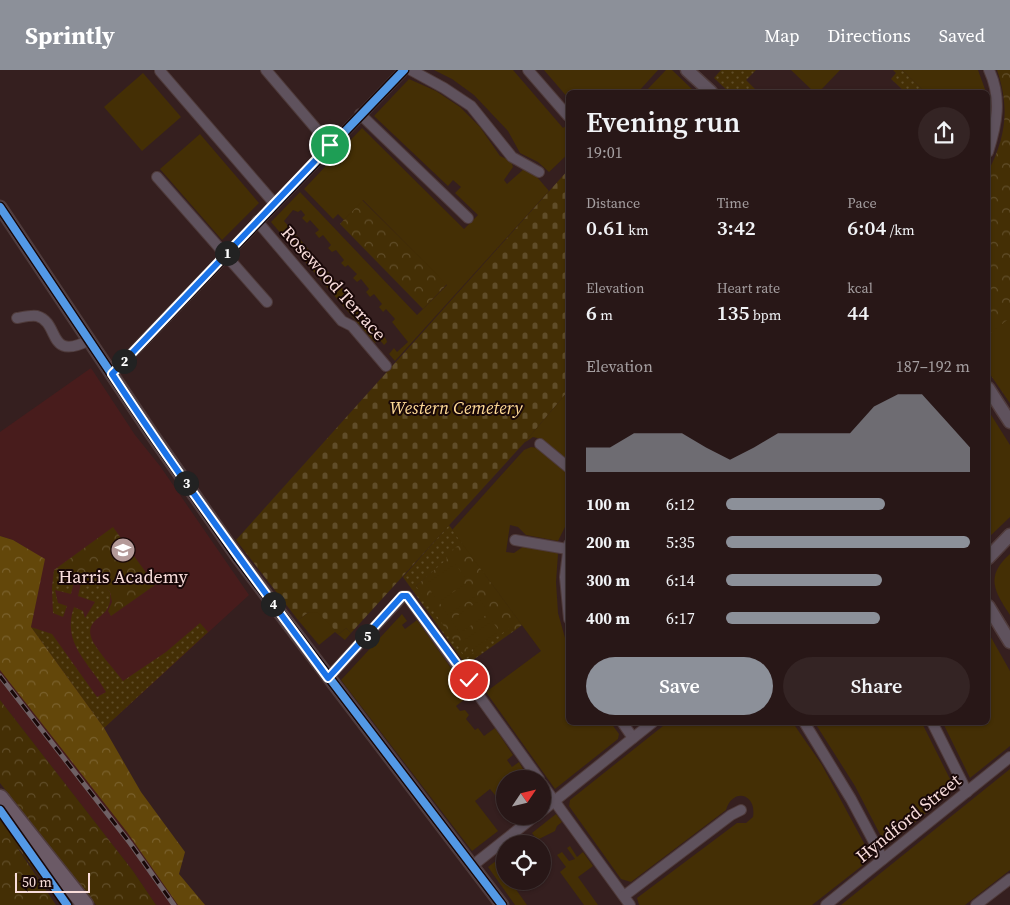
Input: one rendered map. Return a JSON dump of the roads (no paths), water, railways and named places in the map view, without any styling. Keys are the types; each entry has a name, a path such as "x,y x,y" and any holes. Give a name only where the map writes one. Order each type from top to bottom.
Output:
{"main road":[{"path":"0,798 85,905"}],"street":[{"path":"266,70 330,145"},
{"path":"112,374 274,203 404,70"},
{"path":"411,70 444,88 471,106 512,157 539,172"},
{"path":"528,70 566,114"},
{"path":"687,70 709,90"},
{"path":"989,70 998,96 997,118 990,144"},
{"path":"160,71 274,203"},
{"path":"360,114 468,218"},
{"path":"157,177 267,302"},
{"path":"0,207 151,433 239,558 502,905"},
{"name":"Rosewood Terrace","path":"257,221 342,320 352,326 386,366"},
{"path":"16,318 36,316 42,319 60,344 66,346 73,348 91,342"},
{"path":"990,391 1010,422"},
{"path":"540,444 566,466"},
{"path":"990,556 1010,535"},
{"path":"515,540 566,546"},
{"path":"566,567 566,588"},
{"path":"332,683 402,596 407,596 533,770"},
{"path":"990,609 1010,642"},
{"path":"624,725 633,738"},
{"path":"551,803 649,725"},
{"path":"806,725 846,791 882,859"},
{"path":"933,725 966,792"},
{"name":"Hyndford Street","path":"826,905 1010,757"},
{"path":"551,795 627,901 731,815 741,810"},
{"path":"472,866 524,825"},
{"path":"976,905 1010,879"}],"railway":[{"path":"0,676 130,843 174,905"}],"place":[{"name":"Harris Academy","path":"123,550"}],"park label":[{"name":"Western Cemetery","path":"456,407"}]}
